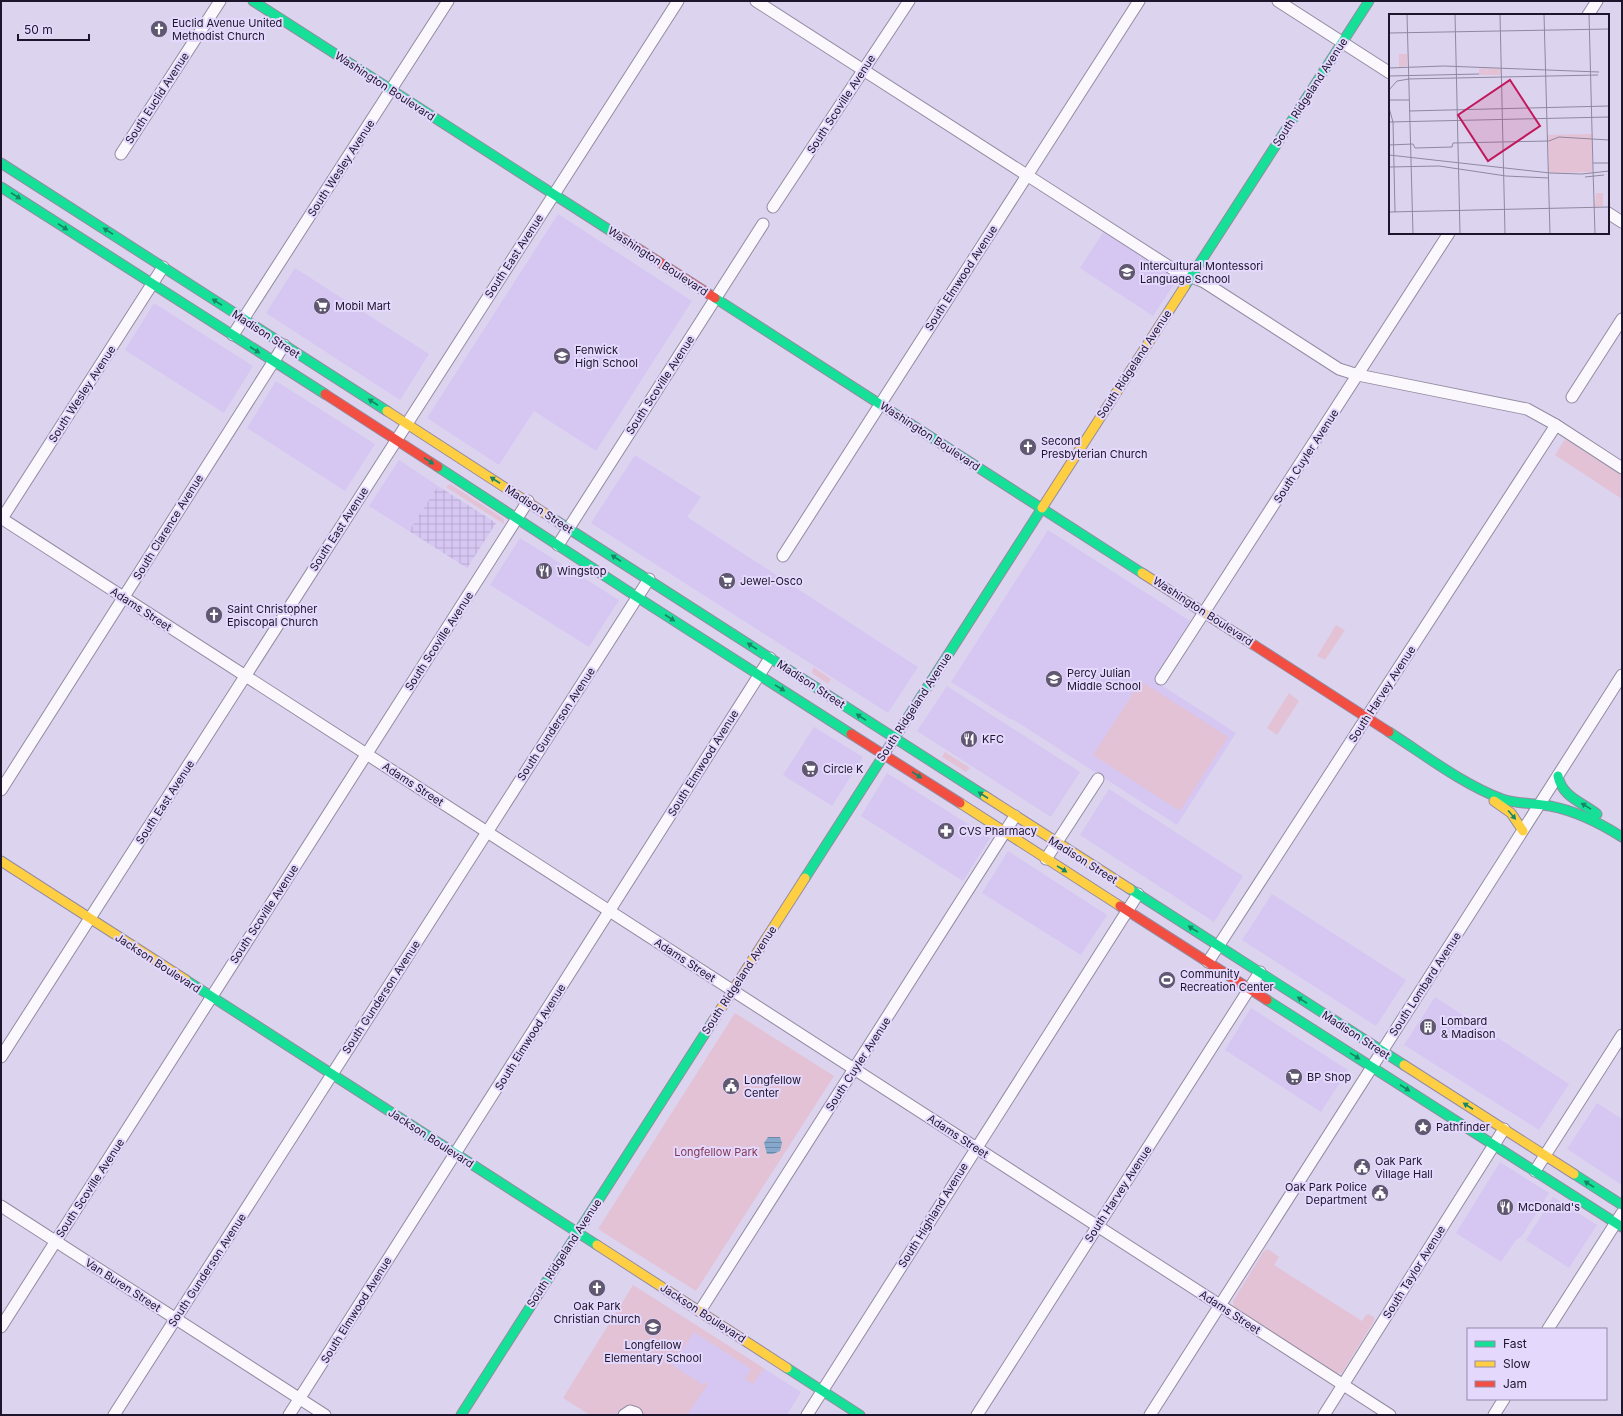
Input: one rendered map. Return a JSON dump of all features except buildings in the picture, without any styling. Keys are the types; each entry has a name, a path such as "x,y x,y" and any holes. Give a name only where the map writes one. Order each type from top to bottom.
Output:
{"street":[{"name":"South Euclid Avenue","path":"120,154 220,1"},
{"name":"Washington Boulevard","path":"253,1 1476,786 1503,799 1518,803 1556,807 1576,813 1618,834"},
{"name":"South Wesley Avenue","path":"233,335 448,1"},
{"name":"South East Avenue","path":"1,1057 678,1"},
{"path":"756,1 1176,270 1204,282 1339,369 1358,375 1527,409 1556,425 1622,468"},
{"name":"South Scoville Avenue","path":"773,207 909,1"},
{"name":"South Elmwood Avenue","path":"783,556 1139,1"},
{"path":"1278,1 1389,71"},
{"name":"South Ridgeland Avenue","path":"461,1415 1190,276 1369,1"},
{"path":"1589,14 1597,1"},
{"name":"Madison Street","path":"1,163 1622,1205"},
{"name":"Madison Street","path":"1,187 517,518 637,597 1619,1225"},
{"path":"1609,214 1622,222"},
{"name":"South Scoville Avenue","path":"558,545 763,224"},
{"name":"South Cuyler Avenue","path":"1162,679 1448,234"},
{"name":"South Wesley Avenue","path":"1,519 163,267"},
{"path":"1572,397 1622,319"},
{"name":"South Clarence Avenue","path":"1,790 284,345"},
{"name":"South Harvey Avenue","path":"1208,962 1556,425"},
{"name":"South Scoville Avenue","path":"1,1327 528,501"},
{"name":"Adams Street","path":"1,519 1390,1415"},
{"name":"South Gunderson Avenue","path":"114,1415 649,579"},
{"name":"South Elmwood Avenue","path":"289,1415 770,658"},
{"name":"South Lombard Avenue","path":"1150,1415 1622,675"},
{"path":"1558,776 1558,784 1569,796 1595,812 1618,834"},
{"path":"1046,859 1098,779"},
{"path":"1476,786 1492,800 1512,813 1523,831"},
{"name":"South Cuyler Avenue","path":"700,1311 1015,816"},
{"name":"Jackson Boulevard","path":"1,862 578,1232 860,1415"},
{"name":"South Highland Avenue","path":"807,1415 1138,894"},
{"name":"South Harvey Avenue","path":"977,1415 1260,972"},
{"path":"1535,1171 1622,1035"},
{"name":"South Taylor Avenue","path":"1324,1415 1504,1129"},
{"name":"Van Buren Street","path":"1,1206 325,1415"},
{"path":"1549,1328 1619,1225 1622,1213"},
{"path":"1494,1415 1503,1400"},
{"path":"624,1415 630,1411 636,1413 637,1415"}],"shaded area":[{"name":"Fenwick High School","path":"558,214 692,301 596,451 534,411 499,465 427,418"},
{"name":"Intercultural Montessori Language School","path":"1104,231 1174,276 1174,284 1153,316 1080,268"},
{"path":"295,268 429,354 400,400 266,313"},
{"path":"154,303 253,366 224,413 125,350"},
{"path":"276,381 375,444 345,491 247,428"},
{"path":"635,455 701,497 687,517 918,667 888,713 591,523"},
{"path":"399,460 438,486 409,531 369,506"},
{"path":"438,486 496,523 467,568 409,531"},
{"name":"Percy Julian Middle School","path":"1048,530 1190,621 1155,676 1158,683 1236,733 1177,825 1014,720 1010,719 951,682"},
{"path":"520,538 619,600 589,647 490,585"},
{"path":"947,686 1080,772 1051,817 917,731"},
{"path":"814,727 863,757 832,806 783,775"},
{"path":"887,773 990,838 963,881 861,816"},
{"path":"1109,789 1243,876 1214,922 1080,835"},
{"path":"1008,851 1107,915 1081,955 982,893"},
{"path":"1272,894 1406,980 1376,1026 1242,940"},
{"path":"1435,997 1569,1084 1539,1130 1404,1045"},
{"path":"1251,1008 1348,1070 1321,1112 1225,1050"},
{"path":"1597,1103 1622,1119 1622,1185 1567,1149"},
{"path":"1500,1162 1549,1193 1522,1236 1516,1240 1501,1262 1456,1233"},
{"path":"1553,1197 1597,1225 1569,1268 1526,1240"},
{"name":"Longfellow Elementary School","path":"633,1285 801,1392 787,1415 590,1415"}],"green space":[{"path":"1565,439 1622,476 1622,499 1555,455"},
{"path":"450,484 504,519 504,524 446,487"},
{"path":"1336,625 1345,630 1325,660 1317,656"},
{"path":"813,667 831,679 828,684 812,673"},
{"path":"1141,681 1228,737 1180,811 1093,755"},
{"path":"1289,693 1299,701 1277,735 1267,728"},
{"path":"945,752 970,768 966,772 942,757"},
{"name":"Longfellow Park","path":"735,1013 834,1076 696,1291 598,1229"},
{"path":"1268,1249 1279,1257 1274,1265 1362,1321 1366,1315 1369,1314 1374,1317 1374,1321 1342,1373 1336,1373 1234,1307 1233,1301 1264,1251"},
{"name":"Longfellow Elementary School","path":"633,1285 765,1369 753,1384 745,1379 751,1369 694,1332 672,1365 703,1385 705,1382 708,1384 687,1415 643,1415 636,1408 629,1406 622,1408 615,1415 590,1415 563,1398"}],"water":[{"path":"768,1137 780,1137 782,1143 780,1151 773,1154 767,1154 764,1143"}],"traffic: fast":[{"path":"253,1 617,235"},
{"path":"1185,286 1369,1"},
{"path":"1,163 387,411"},
{"path":"1,187 325,394"},
{"path":"715,298 1142,573"},
{"path":"438,467 851,734"},
{"path":"805,878 1042,508"},
{"path":"552,518 985,796"},
{"path":"1389,732 1458,777 1487,793 1508,801 1560,808 1596,822 1622,837"},
{"path":"1558,776 1560,783 1568,794 1597,814"},
{"path":"1130,889 1404,1065"},
{"path":"186,980 597,1245"},
{"path":"1267,1000 1622,1227"},
{"path":"461,1415 713,1021"},
{"path":"1574,1174 1622,1205"},
{"path":"787,1368 860,1415"}],"traffic: slow":[{"path":"1042,508 1185,286"},
{"path":"387,411 552,518"},
{"path":"1142,573 1254,645"},
{"path":"985,796 1130,889"},
{"path":"1494,801 1511,813 1523,831"},
{"path":"960,803 1120,906"},
{"path":"1,861 186,980"},
{"path":"713,1021 805,878"},
{"path":"1404,1065 1574,1174"},
{"path":"597,1245 787,1368"}],"traffic: jam":[{"path":"617,235 715,298"},
{"path":"325,394 438,467"},
{"path":"1254,645 1389,732"},
{"path":"851,734 960,803"},
{"path":"1120,906 1267,1000"}],"place":[{"name":"Euclid Avenue United Methodist Church","path":"159,29"},
{"name":"Intercultural Montessori Language School","path":"1127,272"},
{"name":"Mobil Mart","path":"322,306"},
{"name":"Fenwick High School","path":"562,356"},
{"name":"Second Presbyterian Church","path":"1028,447"},
{"name":"Wingstop","path":"544,571"},
{"name":"Jewel-Osco","path":"727,581"},
{"name":"Saint Christopher Episcopal Church","path":"214,615"},
{"name":"Percy Julian Middle School","path":"1054,679"},
{"name":"KFC","path":"969,739"},
{"name":"Circle K","path":"810,769"},
{"name":"CVS Pharmacy","path":"946,831"},
{"name":"Community Recreation Center","path":"1167,980"},
{"name":"Lombard & Madison","path":"1428,1027"},
{"name":"BP Shop","path":"1294,1077"},
{"name":"Longfellow Center","path":"731,1086"},
{"name":"Pathfinder","path":"1423,1127"},
{"name":"Oak Park Village Hall","path":"1362,1167"},
{"name":"Oak Park Police Department","path":"1380,1193"},
{"name":"McDonald's","path":"1505,1207"},
{"name":"Oak Park Christian Church","path":"597,1288"},
{"name":"Longfellow Elementary School","path":"653,1327"}]}
